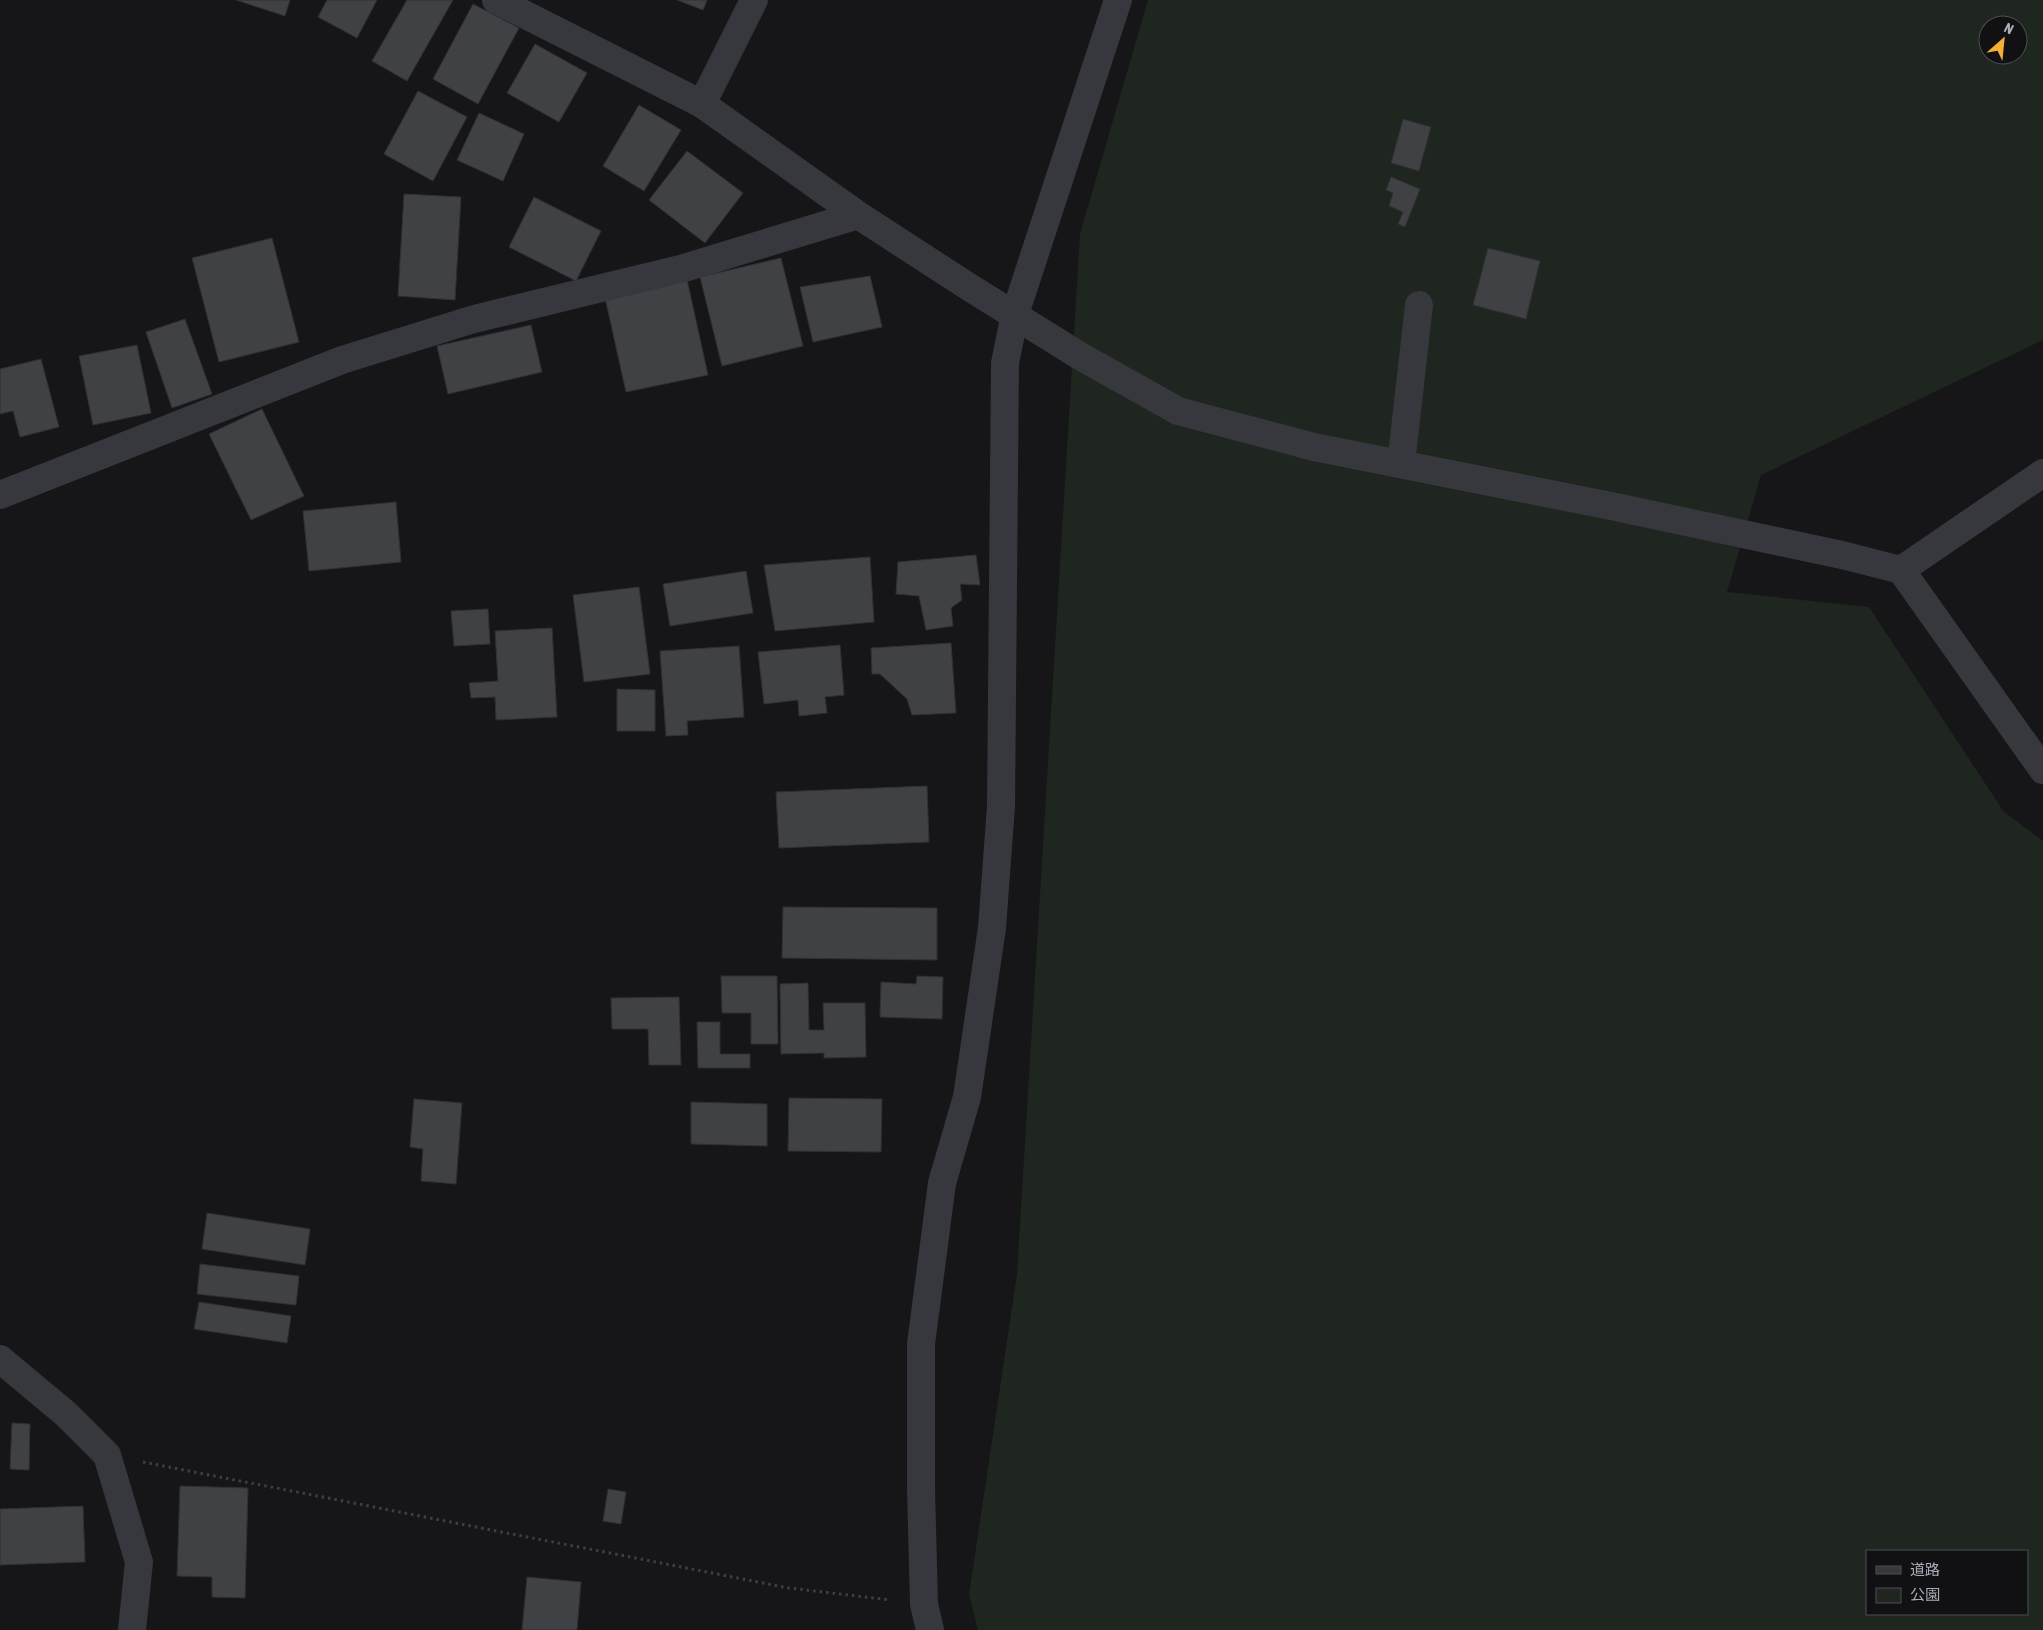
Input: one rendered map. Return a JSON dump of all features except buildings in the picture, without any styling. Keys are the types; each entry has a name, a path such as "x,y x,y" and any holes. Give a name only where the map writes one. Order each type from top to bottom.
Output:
{"street":[{"path":"496,0 702,104 858,215 969,287 1080,356 1178,411 1314,446 1616,507 1842,555 1901,570 2043,770"},
{"path":"702,104 754,0"},
{"path":"930,1630 924,1604 921,1489 921,1344 942,1183 967,1097 992,928 1001,806 1005,363 1015,314 1118,0"},
{"path":"0,495 342,360 474,319 684,268 858,215"},
{"path":"1401,464 1419,306"},
{"path":"1901,570 2043,473"},
{"path":"0,1359 66,1414 107,1455 140,1562 132,1630"}],"path":[{"path":"107,1455 789,1588 924,1604"}],"green space":[{"path":"1148,0 2043,0 2043,340 1761,475 1727,592 1869,607 2004,812 2043,841 2043,1630 978,1630 969,1595 1017,1274 1080,234"}]}
